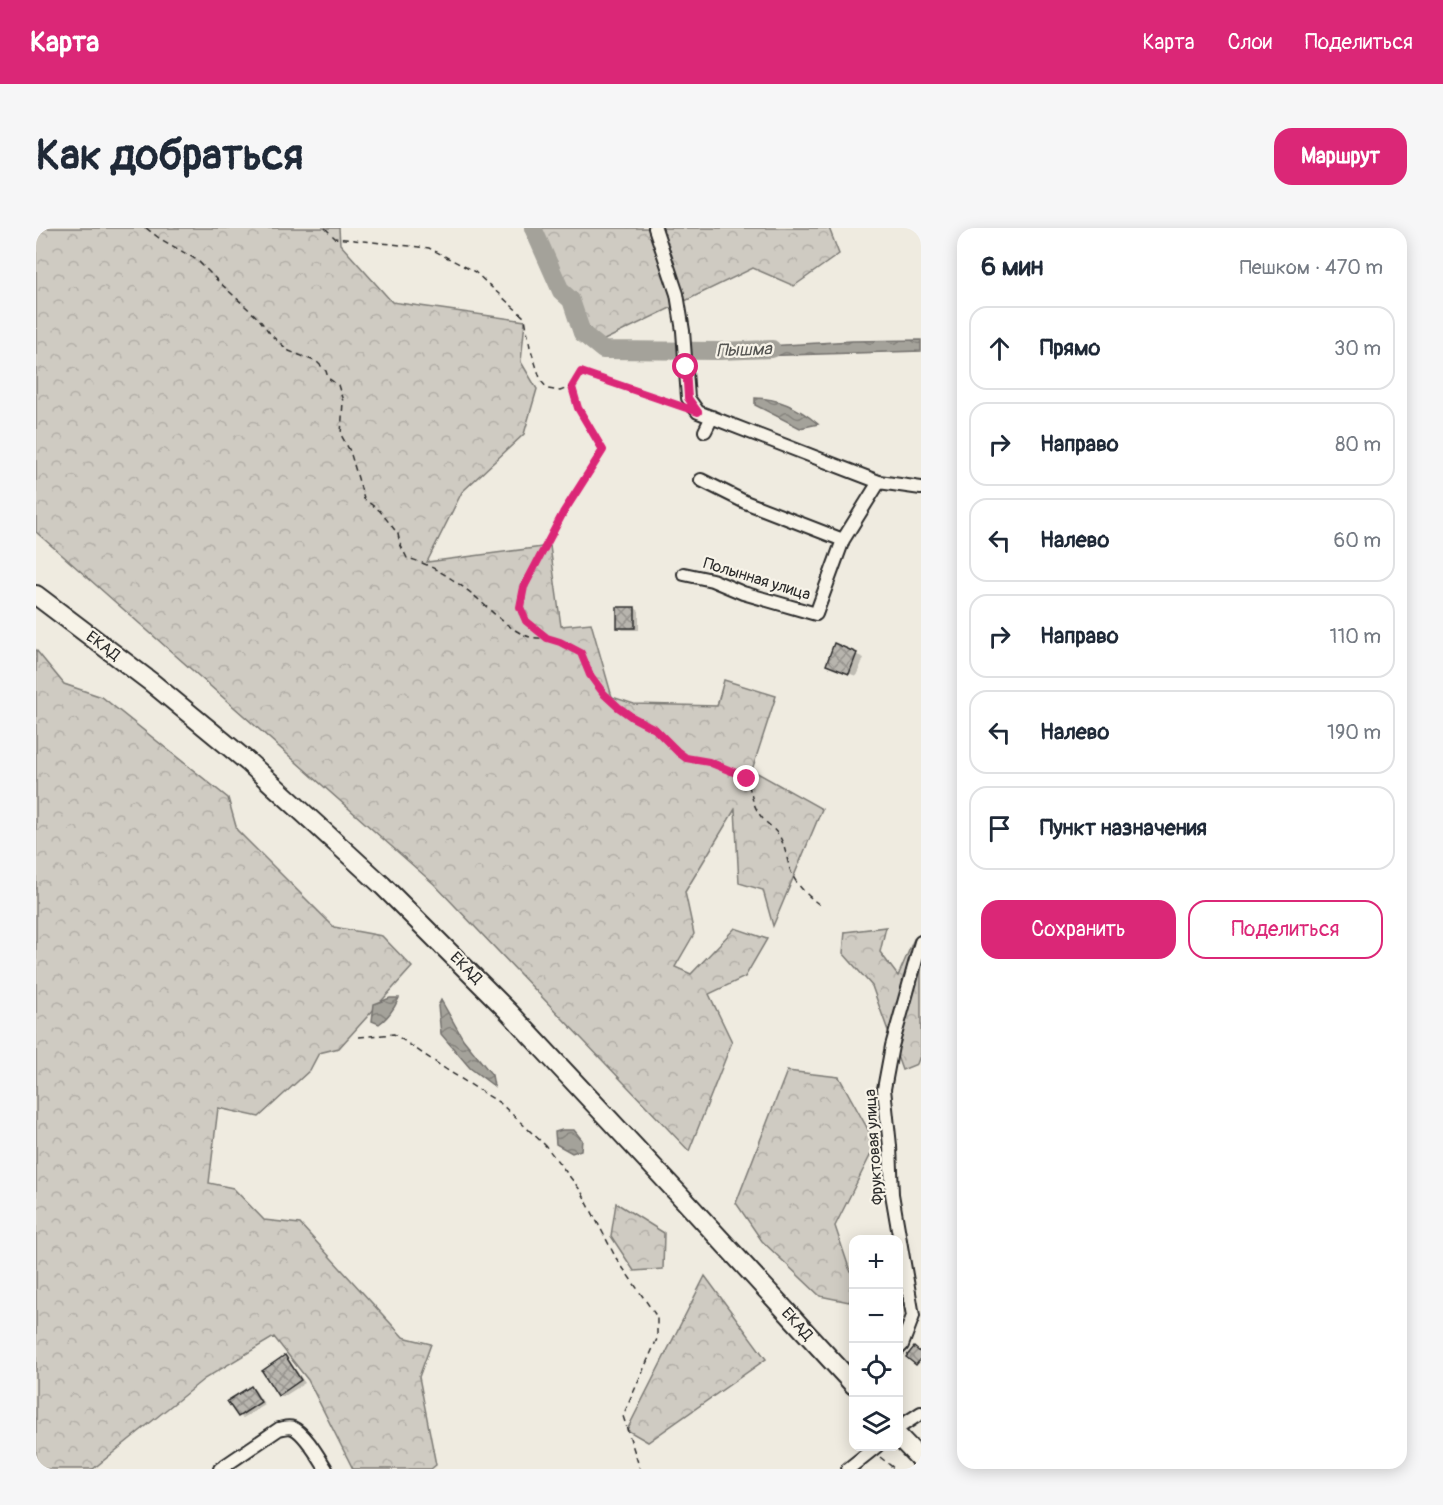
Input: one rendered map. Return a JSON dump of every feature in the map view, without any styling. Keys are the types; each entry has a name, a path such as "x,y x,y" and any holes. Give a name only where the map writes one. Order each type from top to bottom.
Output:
{"highway":[{"name":"ЕКАД","path":"36,596 151,682 248,762 382,885 508,1011 849,1380"},
{"path":"903,1441 921,1460"}],"street":[{"path":"655,228 676,294 683,331 688,398 698,412 879,482 921,488"},
{"path":"705,431 712,417"},
{"path":"701,480 745,502 843,540"},
{"name":"Полынная улица","path":"684,574 712,580 743,593 816,614 843,540 879,482"},
{"name":"Фруктовая улица","path":"903,1343 914,1316 892,1194 884,1089 892,1046 921,942"},
{"path":"903,1425 921,1413"},
{"path":"220,1469 279,1429 288,1427 296,1429 326,1469"},
{"path":"848,1469 871,1451"}],"path":[{"path":"146,228 197,260 260,319 272,336 289,351 317,362 326,371 328,378 338,385 343,401 341,435 350,450 364,499 380,511 398,534 406,558 427,565 462,586 512,628 531,637 560,642 581,653 590,675 604,694 632,717 655,729 686,758 709,762 747,779 751,797 760,815 775,829 782,841 793,878 808,897 820,906"},
{"path":"325,228 335,238 429,248 475,272 525,318 530,347 541,381 548,388 560,391 573,386"},
{"path":"547,638 526,621 520,607 524,587 563,513 603,450 578,408 572,387 581,372 677,405"},
{"path":"359,1037 394,1034 500,1103 545,1145 580,1191 616,1258 657,1317 657,1339 623,1416 640,1469"},
{"path":"878,1451 895,1469"}],"green space":[{"path":"36,228 339,228 340,244 392,302 525,321 521,362 537,389 524,434 462,492 427,562 550,546 561,626 591,623 612,697 634,704 717,706 724,680 776,696 752,770 822,809 773,926 763,890 739,883 735,809 685,892 694,934 675,967 691,974 735,928 767,939 745,977 709,994 732,1042 689,1151 434,884 36,532"},
{"path":"535,228 829,228 839,254 794,286 753,268 598,343 547,255"},
{"path":"36,650 64,684 102,697 228,798 237,830 334,927 382,936 412,967 339,1048 319,1053 310,1070 259,1117 218,1108 209,1183 233,1188 264,1220 300,1224 403,1337 431,1344 419,1377 436,1465 431,1469 353,1469 308,1380 274,1337 204,1379 93,1469 36,1469"},
{"path":"886,927 880,952 898,976 914,939 921,945 921,1053 917,1064 902,1070 872,986 843,953 845,932"},
{"path":"787,1071 839,1077 876,1144 835,1226 849,1268 849,1302 820,1296 762,1241 736,1203"},
{"path":"616,1203 664,1233 663,1269 634,1271 611,1236"},
{"path":"705,1276 766,1359 648,1442 627,1430"}],"water":[{"path":"921,340 921,351 751,356 749,347 852,341"},
{"path":"755,398 764,398 788,405 804,413 818,424 800,428 755,405"},
{"path":"390,998 399,998 386,1019 379,1024 372,1021 374,1004"},
{"path":"441,1000 463,1039 492,1075 494,1086 470,1068 441,1034 438,1006"},
{"path":"574,1130 582,1140 581,1150 572,1153 556,1144 555,1132"}],"building":[{"path":"617,607 635,607 635,628 617,628"},
{"path":"834,643 857,653 849,674 826,665"},
{"path":"914,1347 921,1353 921,1359 916,1365 906,1357"},
{"path":"285,1355 301,1380 278,1396 262,1371"},
{"path":"251,1386 261,1402 238,1417 227,1401"}],"waterway":[{"name":"Пышма","path":"533,228 561,291 571,300 582,333 603,350 772,349"}],"route":[{"path":"686,367 688,398 698,412 581,372 572,387 578,408 603,450 563,513 524,587 520,607 526,621 547,638 581,653 590,675 604,694 618,707 655,729 686,758 709,762 747,779"}]}
